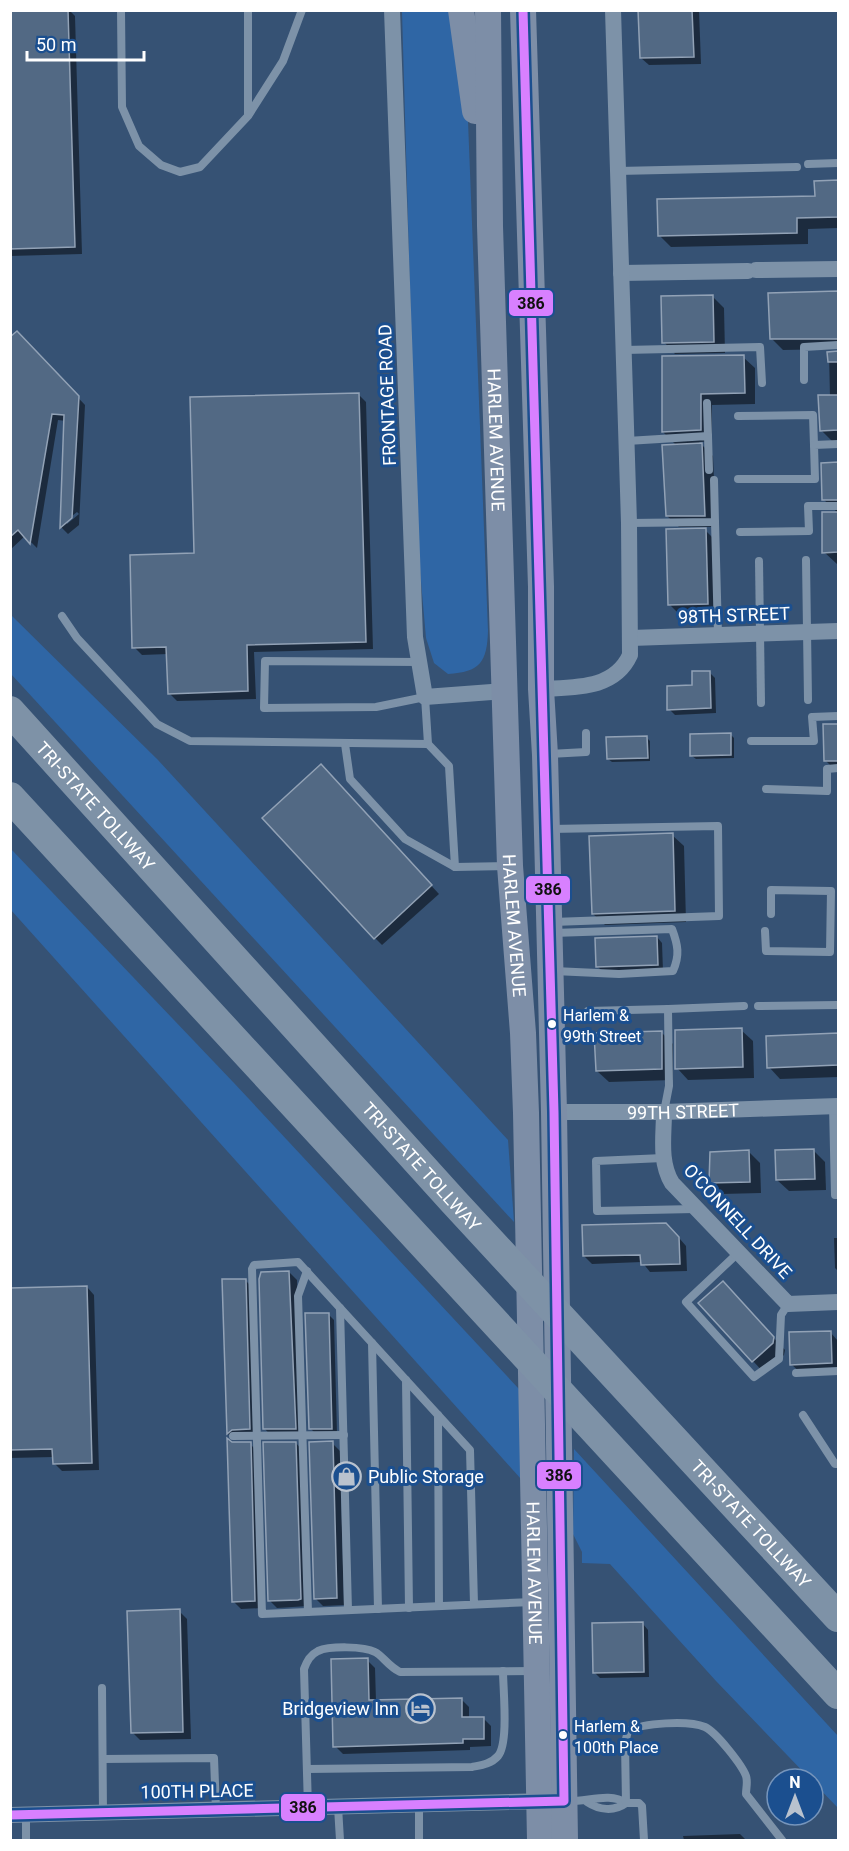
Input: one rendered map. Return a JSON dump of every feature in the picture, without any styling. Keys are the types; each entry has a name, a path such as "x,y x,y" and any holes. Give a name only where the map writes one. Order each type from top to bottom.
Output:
{"highway":[{"name":"TRI-STATE TOLLWAY","path":"10,711 454,1202 838,1617"},
{"path":"10,797 838,1694"},
{"path":"10,808 56,846"}],"main road":[{"path":"461,10 490,226"},
{"name":"HARLEM AVENUE","path":"488,10 490,226 510,866 523,1033 526,1113 537,1671 563,1801 540,1840"},
{"name":"HARLEM AVENUE","path":"523,10 554,1112 565,1840"},
{"name":"99TH STREET","path":"526,1113 554,1112"}],"street":[{"name":"FRONTAGE ROAD","path":"392,10 415,637 425,697"},
{"path":"541,689 590,686 614,676 625,666 630,655 627,441 613,10"},
{"path":"621,273 838,269"},
{"name":"98TH STREET","path":"631,638 838,631"},
{"path":"425,697 505,691"},
{"name":"99TH STREET","path":"554,1112 664,1112 836,1106"},
{"name":"O'CONNELL DRIVE","path":"664,1112 663,1158 667,1175 672,1183 788,1304 838,1302"},
{"name":"100TH PLACE","path":"18,1815 563,1801"}],"lane":[{"path":"121,10 122,107 140,146 161,165 180,172 200,167 223,146 249,116 283,60 302,10"},
{"path":"248,10 249,116"},
{"path":"808,164 838,163"},
{"path":"618,171 797,167"},
{"path":"804,380 804,347 838,345"},
{"path":"624,350 760,347 762,383"},
{"path":"707,403 709,470"},
{"path":"738,416 813,415 815,479 738,479"},
{"path":"627,441 708,436"},
{"path":"814,445 838,444"},
{"path":"714,480 718,634"},
{"path":"740,532 809,531 808,506 838,506"},
{"path":"629,523 715,522"},
{"path":"806,560 808,700"},
{"path":"759,561 761,703"},
{"path":"62,616 77,638 157,724 190,741 428,744"},
{"path":"419,662 265,660 264,708 376,707 425,697 428,744 449,766 455,867"},
{"path":"751,741 814,741 812,717 838,716"},
{"path":"545,755 586,752 585,733"},
{"path":"345,744 350,778 405,839 455,867 510,866"},
{"path":"766,789 827,791 827,769 838,768"},
{"path":"547,829 718,826 719,916 549,927"},
{"path":"765,931 765,951 830,952 834,922 831,891 771,890 771,914"},
{"path":"549,927 672,929 678,945 678,960 673,971 619,974 550,971"},
{"path":"758,1005 838,1005"},
{"path":"588,1011 744,1006"},
{"path":"664,1112 669,1086 668,1009"},
{"path":"836,1106 835,1195 838,1195"},
{"path":"663,1158 596,1161 597,1211 696,1209"},
{"path":"738,1253 686,1302 754,1377 779,1359 781,1315 788,1304"},
{"path":"474,1604 470,1450 298,1262 254,1265 252,1269 262,1614 535,1602"},
{"path":"307,1271 298,1296 308,1612"},
{"path":"340,1308 348,1610"},
{"path":"372,1343 378,1609"},
{"path":"796,1373 838,1371"},
{"path":"406,1380 409,1608"},
{"path":"438,1415 439,1606"},
{"path":"803,1415 835,1464 838,1464"},
{"path":"233,1436 344,1435"},
{"path":"308,1808 304,1669 309,1658 320,1650 362,1648 377,1652 388,1666 400,1672 537,1671"},
{"path":"307,1769 472,1767 488,1764 499,1755 504,1741 503,1671"},
{"path":"102,1688 103,1813"},
{"path":"626,1803 625,1743 628,1731 638,1726 688,1724 706,1727 740,1763 747,1779 746,1794 782,1840"},
{"path":"102,1759 214,1758 216,1810"},
{"path":"563,1801 597,1809 619,1808 626,1803 639,1803 642,1806 644,1840"},
{"path":"419,1804 420,1840"},
{"path":"338,1807 340,1840"},
{"path":"18,1815 26,1840"}],"shaded area":[{"path":"402,11 456,11 466,70 488,631 486,651 480,663 468,671 448,674 434,663 426,638 417,536"},
{"path":"11,615 158,760 508,1140 514,1222 11,674"},
{"path":"11,849 234,1083 519,1389 521,1479 11,910"},
{"path":"574,1449 838,1736 838,1808 825,1794 825,1767 799,1767 716,1681 610,1564 582,1563 582,1552 573,1534"}],"building":[{"path":"10,10 68,10 75,247 10,249"},
{"path":"638,10 692,10 694,57 640,58"},
{"path":"838,180 838,217 797,218 797,233 658,236 657,199 815,196 814,181"},
{"path":"838,291 838,339 770,339 768,293"},
{"path":"713,295 714,342 662,343 661,296"},
{"path":"17,331 79,396 72,518 60,528 64,415 52,414 30,544 18,530 10,537 10,337"},
{"path":"838,351 838,362 828,362 827,352"},
{"path":"744,355 745,393 701,394 701,430 662,432 662,356"},
{"path":"359,393 366,642 247,645 248,691 168,694 166,647 132,648 130,555 194,553 190,397"},
{"path":"818,395 838,395 838,430 820,431"},
{"path":"702,443 705,516 666,516 662,445"},
{"path":"838,462 838,500 822,500 821,463"},
{"path":"822,512 838,512 838,552 822,553"},
{"path":"706,528 708,604 668,605 666,529"},
{"path":"692,671 710,671 711,708 667,710 667,686 692,685"},
{"path":"823,724 838,724 838,761 824,761"},
{"path":"731,733 731,755 690,756 690,734"},
{"path":"647,736 648,758 607,759 606,737"},
{"path":"321,764 432,885 374,939 262,818"},
{"path":"673,833 675,911 592,914 589,836"},
{"path":"657,936 658,965 596,967 595,938"},
{"path":"742,1028 743,1067 675,1069 675,1030"},
{"path":"662,1031 662,1069 596,1071 594,1033"},
{"path":"838,1033 838,1065 767,1068 766,1036"},
{"path":"814,1149 815,1179 776,1180 775,1150"},
{"path":"749,1150 750,1182 709,1183 710,1152"},
{"path":"666,1223 679,1237 680,1264 641,1265 640,1255 583,1256 582,1225"},
{"path":"289,1271 296,1429 263,1429 259,1279 261,1272"},
{"path":"222,1279 246,1279 250,1429 232,1430 227,1434"},
{"path":"723,1281 774,1337 773,1343 752,1362 698,1303"},
{"path":"87,1286 92,1463 53,1464 52,1449 10,1450 10,1288"},
{"path":"305,1313 329,1313 332,1429 309,1429"},
{"path":"831,1331 832,1363 790,1365 789,1332"},
{"path":"227,1438 232,1442 251,1442 255,1601 232,1602"},
{"path":"333,1441 337,1598 314,1599 309,1442"},
{"path":"263,1442 296,1442 301,1599 298,1600 268,1601"},
{"path":"180,1609 183,1732 131,1733 127,1611"},
{"path":"643,1622 644,1672 593,1673 592,1623"},
{"name":"Bridgeview Inn","path":"368,1658 369,1700 462,1698 462,1717 484,1717 484,1739 463,1739 463,1743 333,1747 331,1659"}],"transit line":[{"name":"386","path":"10,1815 564,1801 554,1112 523,10"}],"place":[{"name":"Harlem & 99th Street","path":"552,1024"},
{"name":"Public Storage","path":"347,1476"},
{"name":"Bridgeview Inn","path":"420,1708"},
{"name":"Harlem & 100th Place","path":"563,1735"}]}
